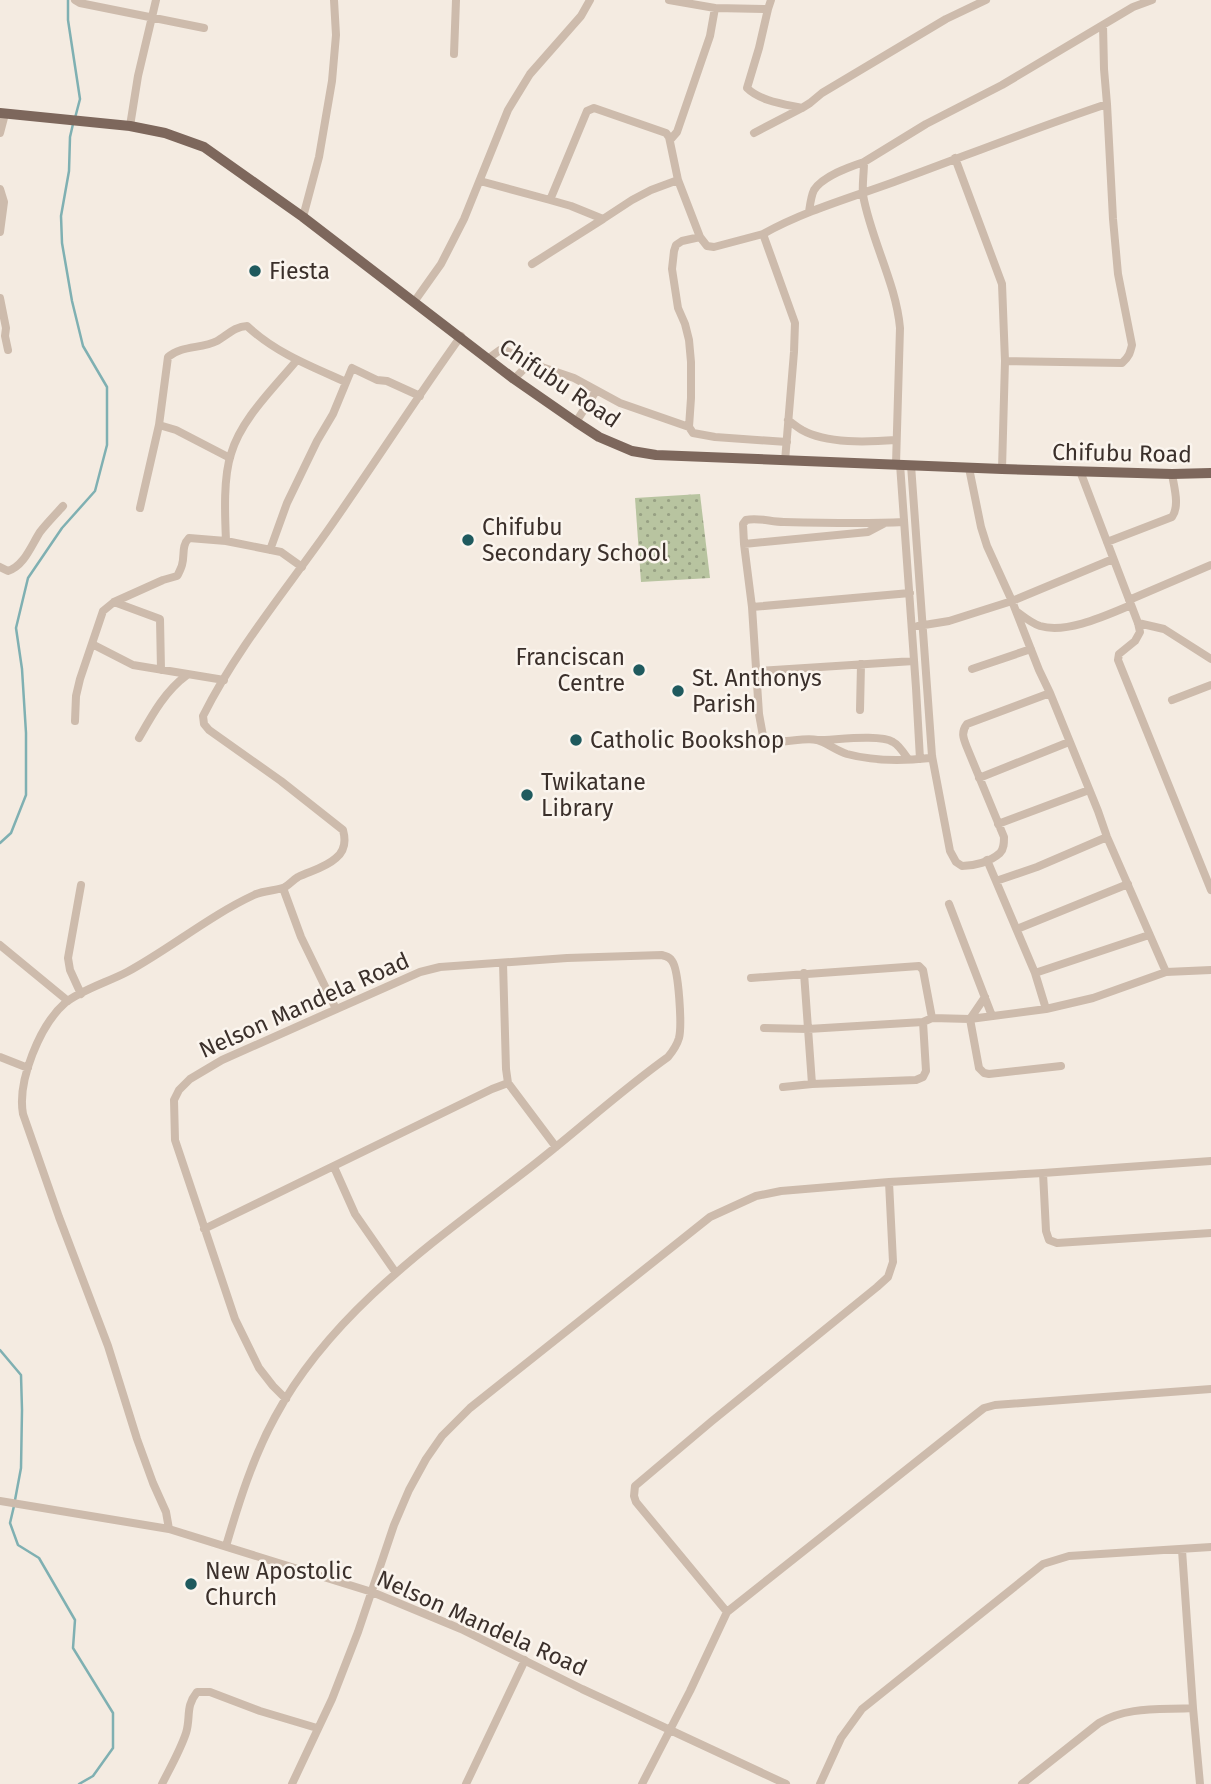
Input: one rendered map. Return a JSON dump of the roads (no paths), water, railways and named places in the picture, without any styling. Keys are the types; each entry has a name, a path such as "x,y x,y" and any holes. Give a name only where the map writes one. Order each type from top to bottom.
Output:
{"main road":[{"name":"Chifubu Road","path":"3,114 130,126 165,133 204,147 303,217 514,379 599,437 632,451 656,455 1002,470 1211,473"}],"street":[{"path":"75,0 204,28"},
{"path":"130,126 138,76 156,0"},
{"path":"303,217 319,157 332,80 336,35 334,0"},
{"path":"454,54 456,0"},
{"path":"414,302 441,264 464,219 508,110 530,74 581,16 590,0"},
{"path":"669,0 715,8 769,4 747,88 773,101 802,108"},
{"path":"754,133 802,108 822,93 946,19 986,0"},
{"path":"809,212 816,187 832,176 864,162 926,124 1002,85 1133,7 1152,0"},
{"path":"670,140 679,128 709,36 715,8"},
{"path":"1005,361 1122,363 1130,353 1132,345 1118,274 1113,219 1103,25"},
{"path":"550,200 579,126 590,108 666,133 670,140 678,180 700,237 707,246 714,247 763,234 781,223 809,212 1107,104"},
{"path":"0,133 3,114"},
{"path":"956,158 1002,284 1005,361 1002,470"},
{"path":"864,162 863,193 900,328 896,440 918,562 923,625 920,759"},
{"path":"532,264 632,200 678,180"},
{"path":"480,181 571,206 603,219"},
{"path":"0,189 4,202 0,232"},
{"path":"763,234 795,323 785,461"},
{"path":"688,427 691,398 689,340 678,308 672,269 676,245 700,237"},
{"path":"0,298 8,350"},
{"path":"140,508 159,425 168,357 176,351 214,343 241,326 247,326 272,347 345,383"},
{"path":"169,1529 166,1512 136,1439 108,1346 23,1114 22,1098 28,1068 41,1036 55,1014 68,1001 128,971 230,906 259,893 283,888 334,860 341,853 345,836 336,823 209,730 204,724 203,716 267,613 377,460 461,336"},
{"path":"489,358 500,350 507,351 530,363 573,378 620,402 688,427 693,433 715,438 787,442"},
{"path":"226,541 225,510 232,450 254,411 297,360"},
{"path":"514,379 530,363"},
{"path":"270,550 287,503 333,414 352,368 420,396"},
{"path":"576,422 596,391"},
{"path":"788,420 800,429 830,438 872,442 896,440"},
{"path":"159,425 167,426 230,458"},
{"path":"902,464 914,661 950,851 961,866 987,860 1000,853 1004,846 1004,837 962,736 963,730 967,724 1050,693"},
{"path":"969,468 987,546 1166,972"},
{"path":"1080,471 1138,622 1139,636 1119,653 1118,660 1211,890"},
{"path":"1107,542 1172,517 1176,513 1172,474"},
{"path":"0,567 15,569 41,531 63,506"},
{"path":"904,522 779,522 752,518 743,524 763,736 771,741 885,739 893,742 908,759"},
{"path":"744,544 868,532 885,523"},
{"path":"75,721 80,679 103,611 114,602 177,576 182,565 184,544 189,538 226,541 281,552 302,567"},
{"path":"912,627 949,621 1012,601 1113,559"},
{"path":"908,564 918,562"},
{"path":"1016,611 1031,621 1048,627 1084,624 1211,565"},
{"path":"752,607 910,593"},
{"path":"114,602 160,619 161,670"},
{"path":"1138,622 1164,629 1211,659"},
{"path":"92,644 133,665 224,680"},
{"path":"972,669 1031,649"},
{"path":"757,671 914,661"},
{"path":"860,710 861,664"},
{"path":"139,738 174,685 187,675"},
{"path":"1172,700 1211,685"},
{"path":"817,740 859,757 920,759 932,756"},
{"path":"979,778 1069,742"},
{"path":"998,824 1089,790"},
{"path":"996,881 1107,837"},
{"path":"987,860 1035,974 1046,1009"},
{"path":"1017,929 1128,884"},
{"path":"81,885 68,958 70,970 81,994"},
{"path":"283,888 301,937 336,1009"},
{"path":"949,904 992,1016"},
{"path":"1035,974 1149,935"},
{"path":"0,944 68,1001"},
{"name":"Nelson Mandela Road","path":"286,1399 259,1368 235,1319 175,1140 173,1100 179,1090 190,1079 215,1063 420,972 440,967 567,958 669,957 676,970 680,1026 676,1047 668,1057 396,1273 334,1334 274,1418 257,1455 226,1546 372,1592 461,1629 786,1784"},
{"path":"503,963 506,1069 509,1083 556,1147"},
{"path":"751,978 919,966 923,970 932,1018"},
{"path":"764,1028 808,1029 923,1022 932,1018 970,1019 1046,1009 1093,998 1166,972 1211,970"},
{"path":"804,973 812,1084"},
{"path":"985,997 970,1019 979,1068 984,1073 1061,1066"},
{"path":"783,1087 916,1080 923,1077 926,1071 923,1022"},
{"path":"0,1057 28,1068"},
{"path":"204,1229 509,1083"},
{"path":"292,1784 332,1699 409,1490 442,1436 470,1408 710,1217 755,1196 781,1191 1211,1161"},
{"path":"334,1167 355,1214 396,1273"},
{"path":"1043,1173 1046,1231 1049,1240 1057,1243 1211,1233"},
{"path":"727,1612 636,1502 635,1486 888,1277 893,1262 889,1182"},
{"path":"642,1784 727,1612 984,1408 1211,1389"},
{"path":"0,1501 169,1529 226,1546"},
{"path":"820,1784 841,1738 862,1709 1043,1564 1069,1556 1211,1547"},
{"path":"1182,1550 1200,1784"},
{"path":"466,1784 525,1660"},
{"path":"162,1784 187,1731 187,1712 191,1699 197,1692 210,1692 317,1728"},
{"path":"1023,1784 1112,1716 1125,1712 1193,1708"}],"waterway":[{"path":"68,0 68,20 80,99 75,118"},
{"path":"0,843 11,833 26,795 26,733 16,628 28,578 62,528 95,491 107,445 107,387 83,346 62,243 61,216 69,171 73,124"},
{"path":"0,1350 21,1375 21,1468 15,1500"},
{"path":"14,1506 10,1523 18,1545 39,1558 75,1620 73,1648 113,1713 113,1748 93,1776 79,1784"}],"place":[{"name":"Fiesta","path":"255,271"},
{"name":"Chifubu Secondary School","path":"468,540"},
{"name":"Franciscan Centre","path":"639,670"},
{"name":"St. Anthonys Parish","path":"678,691"},
{"name":"Catholic Bookshop","path":"576,740"},
{"name":"Twikatane Library","path":"527,795"},
{"name":"New Apostolic Church","path":"191,1584"}]}
